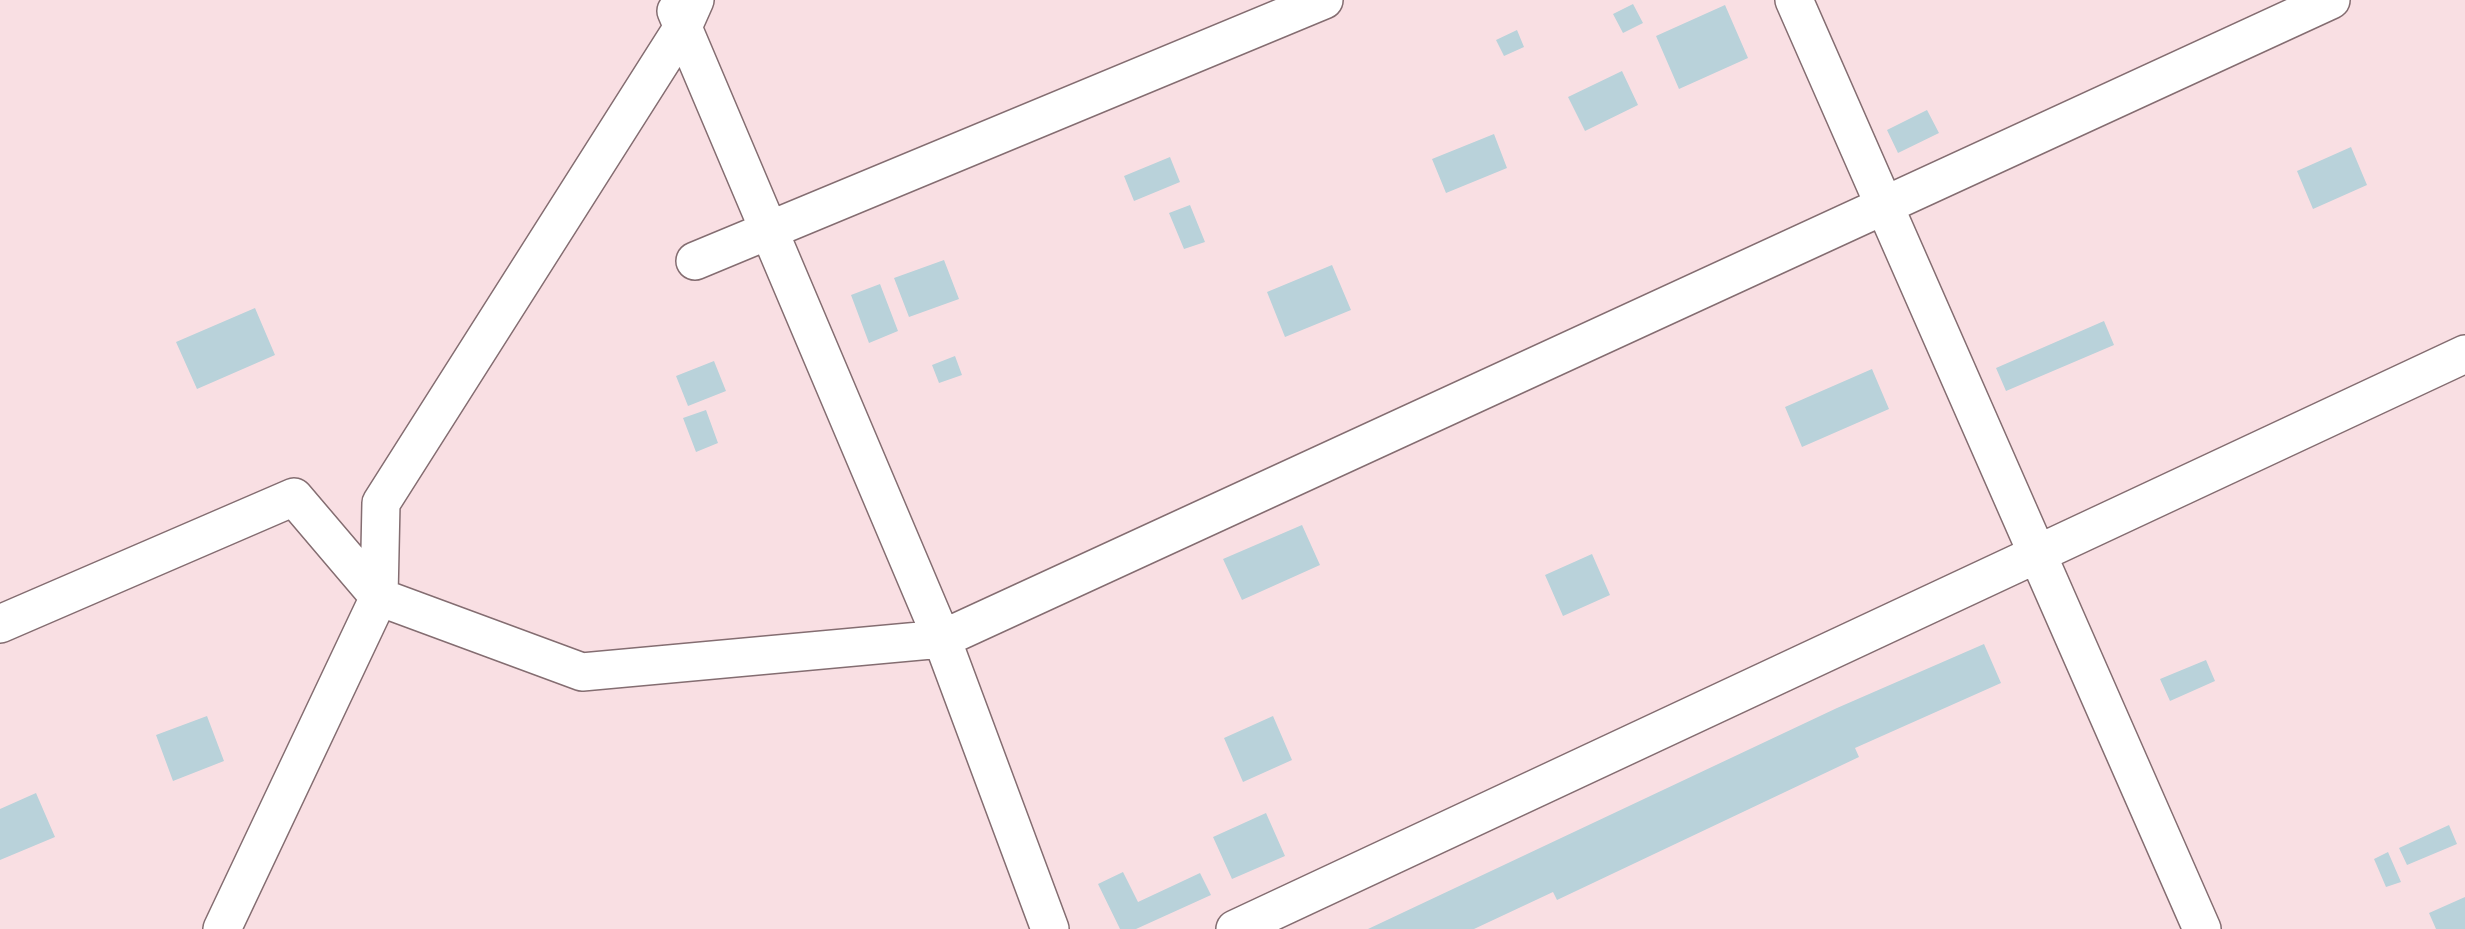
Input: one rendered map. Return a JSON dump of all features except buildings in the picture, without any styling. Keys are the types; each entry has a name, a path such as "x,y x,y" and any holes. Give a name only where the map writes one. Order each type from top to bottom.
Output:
{"street":[{"path":"695,261 1324,0"},
{"path":"1794,0 2202,929"},
{"path":"0,625 293,497 379,597 582,672 942,639 2331,0"},
{"path":"683,9 770,230 942,639 1050,929"},
{"path":"222,929 379,597 381,503 683,9"},
{"path":"1235,929 2465,354"}]}
